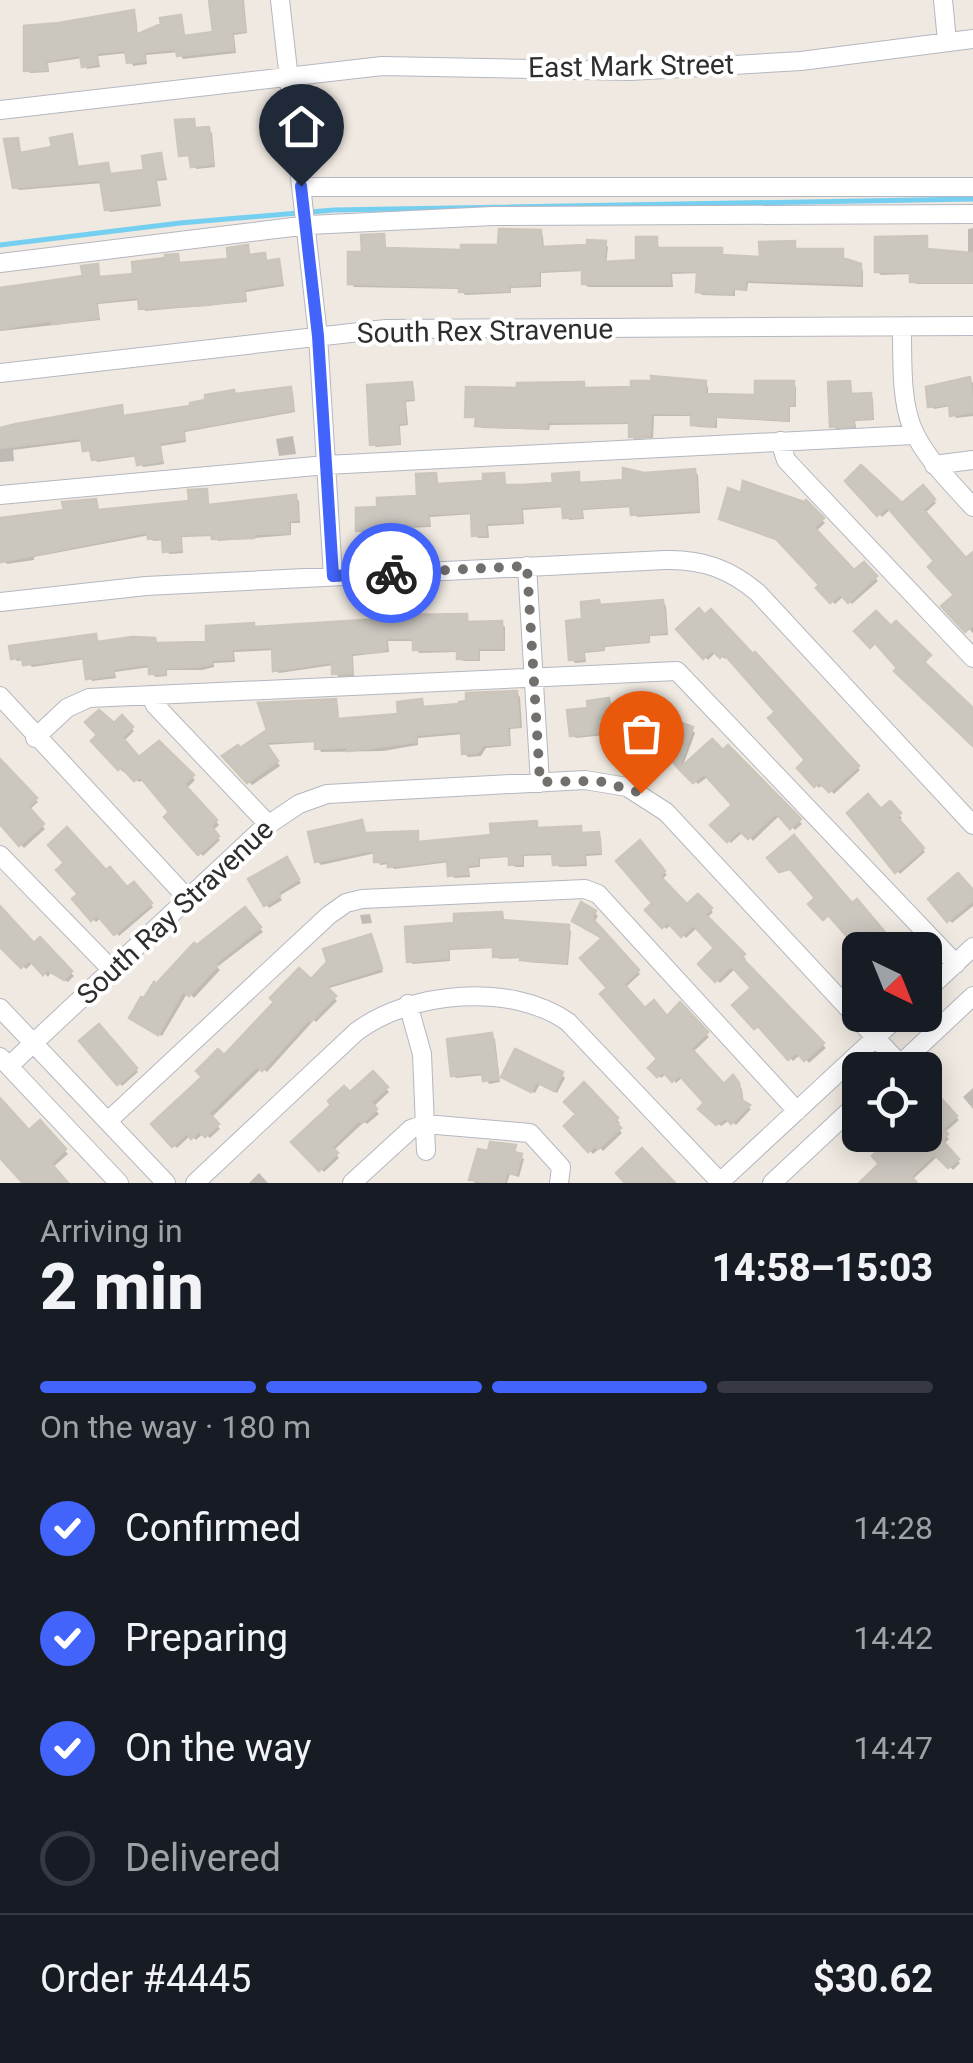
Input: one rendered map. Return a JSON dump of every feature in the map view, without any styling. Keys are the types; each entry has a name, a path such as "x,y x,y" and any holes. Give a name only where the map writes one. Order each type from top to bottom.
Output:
{"street":[{"path":"280,0 318,336 333,576"},
{"path":"943,0 948,41"},
{"name":"East Mark Street","path":"0,110 382,66 668,69 802,61 973,39"},
{"path":"116,96 119,117"},
{"path":"301,186 973,187"},
{"path":"0,263 306,225 493,216 973,214"},
{"name":"South Rex Stravenue","path":"0,373 318,336 414,329 973,326"},
{"path":"902,327 902,390 913,434 934,465 973,507"},
{"path":"0,494 326,465 913,434"},
{"path":"780,441 786,460 973,658"},
{"path":"934,465 973,460"},
{"path":"0,602 146,586 527,566 699,562 732,574 758,594 973,825"},
{"path":"527,566 540,782"},
{"path":"36,738 67,708 88,698 678,671 956,964"},
{"path":"0,696 188,899"},
{"path":"150,696 268,824"},
{"name":"South Ray Stravenue","path":"4,1062 34,1043 268,824 299,804 327,794 599,781 627,787 654,802 886,1052"},
{"path":"0,854 112,970"},
{"path":"108,1122 329,915 346,904 362,899 585,889 598,894 796,1112"},
{"path":"942,977 973,947"},
{"path":"913,1052 973,996"},
{"path":"195,1183 356,1032 379,1016 408,1004 508,998 554,1012 581,1034 720,1183 882,1032"},
{"path":"408,1004 422,1054 426,1151"},
{"path":"0,1008 166,1183"},
{"path":"4,1062 119,1183"},
{"path":"772,1183 842,1118"},
{"path":"352,1183 411,1129 425,1124 530,1133 561,1167 559,1183"}],"building":[{"path":"209,0 242,0 245,31 232,32 233,50 177,56 176,49 144,52 145,61 127,63 125,50 96,53 98,64 82,67 80,55 46,61 47,70 24,71 24,26 134,10 136,35 161,24 160,18 181,15 184,36 213,32"},
{"path":"194,119 195,128 209,127 213,164 191,167 189,155 179,156 175,120"},
{"path":"72,134 77,167 108,163 110,174 144,170 142,156 161,153 165,177 155,179 159,203 105,210 100,180 13,188 4,139 18,138 20,153 52,147 50,138"},
{"path":"499,229 541,230 541,247 606,241 604,262 636,260 636,237 657,237 657,248 722,248 722,255 760,257 759,242 795,241 795,249 843,249 843,258 861,264 861,284 745,280 745,289 733,288 732,294 696,292 697,271 670,271 670,284 582,284 582,269 538,271 539,284 509,286 509,291 459,292 459,287 348,284 348,252 362,252 361,235 384,234 385,248 461,250 461,245 498,245"},
{"path":"927,236 927,249 973,253 973,282 910,282 910,272 875,272 875,237"},
{"path":"248,245 249,255 265,253 266,261 279,259 282,283 244,289 245,300 139,309 138,297 96,302 98,318 52,324 52,320 0,329 0,288 83,276 81,266 98,264 99,277 133,274 132,262 165,255 178,254 179,263 228,259 227,248"},
{"path":"651,376 706,381 705,394 755,395 755,381 794,381 794,405 788,405 788,420 715,416 714,426 691,425 691,414 651,413 650,436 629,437 629,422 547,422 547,428 526,428 475,426 476,417 465,417 466,387 517,388 517,383 584,382 584,388 631,387 631,381 652,381"},
{"path":"970,377 973,412 950,416 949,404 928,407 926,387"},
{"path":"850,381 851,394 871,393 872,418 853,419 853,426 830,427 828,382"},
{"path":"412,382 413,399 404,399 405,423 398,423 399,443 370,445 367,385"},
{"path":"291,387 293,410 183,430 184,439 159,443 162,461 137,465 135,454 92,460 90,450 83,451 81,438 0,448 0,428 16,424 122,405 123,416 190,406 205,400 205,395"},
{"path":"861,465 902,503 923,485 935,499 923,509 966,558 973,552 973,625 965,632 941,606 954,595 928,567 934,561 887,507 877,516 845,481"},
{"path":"623,468 644,473 695,469 698,510 631,515 630,505 581,508 582,517 563,518 562,505 521,507 521,522 486,523 486,535 472,536 471,512 428,514 429,524 404,529 356,531 356,508 377,507 377,498 417,496 416,474 436,473 437,484 483,481 483,474 504,473 505,485 520,485 553,483 552,474 579,472 579,483 623,480"},
{"path":"743,481 806,500 824,518 814,527 854,570 864,562 877,576 848,603 840,594 830,603 816,588 819,585 776,539 719,519 728,488 741,493"},
{"path":"207,489 208,505 296,495 298,520 288,521 289,533 254,534 254,538 180,535 181,550 163,552 162,538 148,539 147,532 1,562 0,518 64,510 62,502 96,499 98,510 189,501 188,490"},
{"path":"599,600 600,605 663,600 666,632 648,634 648,641 603,645 603,649 583,651 584,659 569,660 566,621 582,619 581,602"},
{"path":"699,608 705,615 711,609 755,652 859,766 829,792 819,782 814,787 797,768 805,760 768,718 775,712 724,654 720,658 712,650 703,659 676,629"},
{"path":"876,611 891,626 896,621 931,655 924,662 973,708 973,746 894,671 897,668 875,643 870,648 854,631"},
{"path":"467,614 467,622 502,621 503,648 478,648 478,659 457,659 457,650 413,650 413,638 386,638 386,649 380,652 351,653 352,673 332,674 332,662 273,671 272,647 232,649 232,659 212,660 212,664 197,667 165,668 165,674 149,674 149,664 113,669 114,675 86,679 83,657 23,665 22,657 11,659 9,646 96,634 97,642 132,637 155,638 156,643 206,642 206,626 254,623 254,627 394,615"},
{"path":"517,691 519,726 507,727 509,744 483,745 477,753 462,754 461,731 416,735 416,742 347,751 347,747 315,749 315,740 265,742 278,761 247,783 222,756 267,730 258,703 336,699 337,719 398,714 397,702 422,699 423,707 459,704 466,701 466,693"},
{"path":"609,698 613,731 570,736 567,710 588,708 587,701"},
{"path":"99,710 114,723 122,715 133,727 122,737 139,757 159,741 194,775 184,784 217,820 211,826 219,836 198,855 164,817 169,812 140,777 134,781 121,767 118,770 91,741 97,735 85,722"},
{"path":"662,716 693,727 678,768 670,758 631,744 641,717 660,724"},
{"path":"712,739 723,750 728,745 801,819 790,829 776,813 748,839 739,830 727,842 710,825 732,805 704,774 693,783 679,769"},
{"path":"0,759 37,798 28,806 44,824 19,846 0,824"},
{"path":"868,794 881,809 890,801 901,813 897,817 924,848 895,873 847,813"},
{"path":"362,820 365,833 418,831 418,842 491,835 490,824 537,821 537,828 581,826 581,833 599,832 600,852 584,853 584,863 553,865 552,852 521,854 522,864 509,865 509,855 477,857 478,864 467,865 468,874 448,876 447,860 388,867 388,862 374,862 374,850 315,862 308,832"},
{"path":"67,827 106,870 110,867 127,887 134,882 152,903 114,935 97,915 91,921 72,899 78,894 56,870 64,863 48,845"},
{"path":"794,835 852,903 857,899 885,932 843,932 828,915 823,920 808,904 815,898 790,869 779,872 767,858"},
{"path":"640,840 665,871 660,876 687,904 698,894 712,908 705,914 824,1043 804,1061 796,1052 788,1060 758,1026 754,1029 732,1005 751,988 731,966 715,982 698,964 714,948 693,925 681,937 667,922 662,928 645,910 652,903 616,861"},
{"path":"287,857 299,879 264,906 248,879"},
{"path":"958,873 973,890 973,900 947,922 928,899"},
{"path":"581,902 596,911 592,918 639,970 624,984 645,1008 654,1000 667,1016 680,1002 708,1032 691,1048 724,1084 733,1075 742,1100 750,1105 731,1124 726,1118 716,1125 698,1109 704,1103 679,1075 672,1082 663,1072 657,1077 648,1068 657,1059 600,994 607,988 580,958 602,938 572,921"},
{"path":"0,906 34,943 40,937 72,971 64,980 47,970 43,975 29,960 21,968 0,947"},
{"path":"245,907 261,927 216,963 189,996 183,991 158,1035 129,1018 154,982 194,943 197,945"},
{"path":"502,912 503,920 569,925 566,963 520,960 521,956 493,957 493,946 448,948 448,958 407,962 405,927 454,923 454,914"},
{"path":"371,934 382,968 326,986 336,996 309,1019 262,1071 257,1066 209,1113 219,1124 205,1137 199,1131 191,1139 187,1133 172,1147 151,1124 202,1077 196,1071 218,1049 224,1055 274,1002 270,998 299,968 311,979 327,962 323,949"},
{"path":"99,1024 137,1068 117,1085 79,1041"},
{"path":"492,1033 498,1079 483,1081 482,1072 451,1076 447,1039"},
{"path":"515,1049 563,1072 554,1091 536,1082 531,1092 501,1077"},
{"path":"373,1071 388,1087 371,1102 377,1109 362,1123 359,1120 332,1147 338,1153 319,1171 291,1142 331,1105 328,1101 344,1086 350,1092"},
{"path":"584,1082 618,1118 615,1121 621,1128 598,1149 595,1146 588,1152 564,1126 576,1114 564,1102"},
{"path":"0,1098 29,1130 40,1120 66,1149 51,1163 68,1183 23,1183 0,1158"},
{"path":"942,1099 957,1116 943,1129 948,1134 942,1140"},
{"path":"942,1140 959,1159 948,1168 934,1154 911,1176 917,1183 859,1183 879,1164 872,1156 876,1152 942,1152"},
{"path":"490,1142 516,1145 514,1152 522,1154 516,1175 507,1172 504,1183 469,1180 478,1149 488,1151"},
{"path":"642,1148 675,1183 625,1183 616,1173"}],"waterway":[{"path":"0,245 180,223 334,210 973,199"}],"way so far":[{"path":"391,573 527,566 540,782 599,781 641,793"}],"route":[{"path":"301,186 318,336 333,576 391,573"}]}
